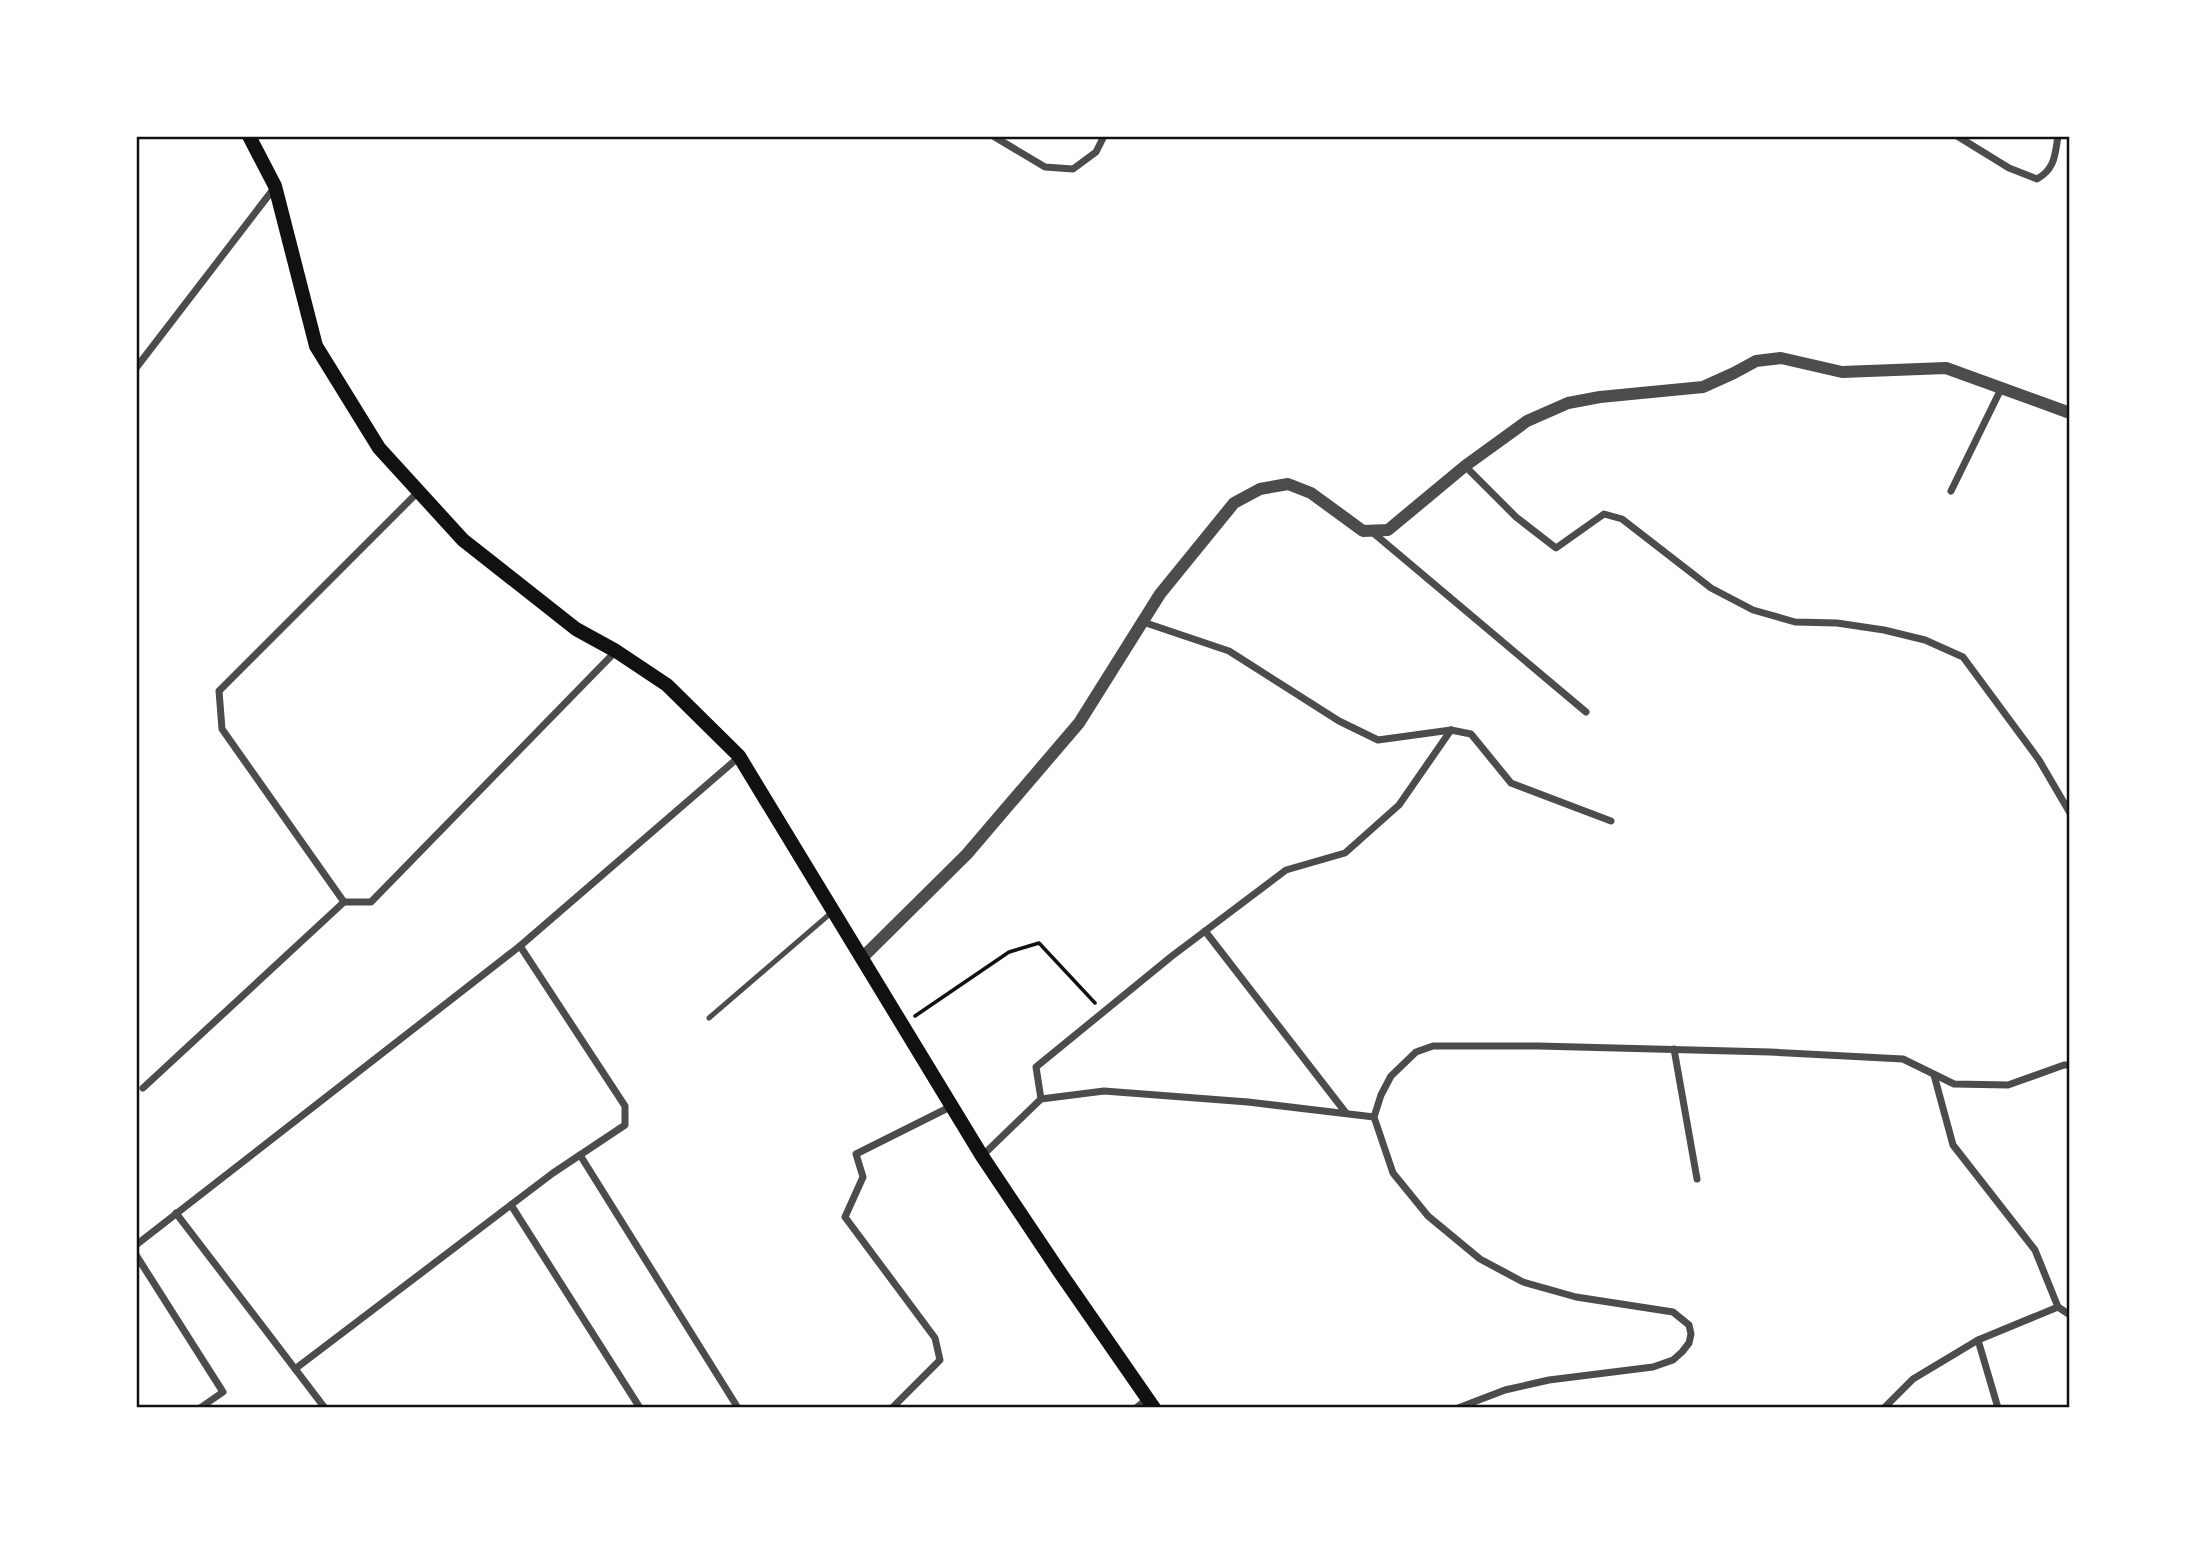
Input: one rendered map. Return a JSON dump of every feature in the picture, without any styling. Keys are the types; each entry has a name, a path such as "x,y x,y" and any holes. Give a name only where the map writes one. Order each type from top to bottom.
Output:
{"main road":[{"path":"250,136 275,186 316,346 379,448 463,540 576,629 616,651 667,685 739,756 982,1156 1146,1405"}],"street":[{"path":"993,136 1045,167 1073,169 1096,152 1104,136"},
{"path":"1957,136 2010,168 2037,178 2045,175 2054,163 2059,136"},
{"path":"136,368 275,186"},
{"path":"863,957 967,854 1079,723 1160,594 1234,503 1260,489 1288,484 1311,493 1363,531 1388,530 1465,466 1527,421 1568,404 1600,397 1703,387 1756,360 1781,358 1842,372 1945,368 2070,413"},
{"path":"1951,491 2001,389"},
{"path":"1465,466 1516,517 1556,548 1604,514 1622,519 1711,588 1753,610 1795,622 1837,623 1884,630 1925,640 1963,657 2039,760 2070,813"},
{"path":"344,902 222,729 219,691 418,491"},
{"path":"1370,531 1586,712"},
{"path":"1143,622 1229,651 1339,721 1378,740 1451,730 1471,734 1511,783 1611,821"},
{"path":"143,1088 344,902 371,902 616,651"},
{"path":"1041,1098 1036,1067 1205,931 1286,870 1345,853 1399,805 1451,730"},
{"path":"136,1245 520,946 739,756"},
{"path":"1205,931 1346,1113"},
{"path":"295,1369 511,1205 625,1125 625,1106 520,946"},
{"path":"1458,1408 1505,1390 1549,1380 1653,1367 1672,1360 1689,1343 1691,1334 1689,1325 1673,1312 1576,1297 1523,1282 1480,1259 1428,1216 1393,1173 1374,1117 1391,1076 1416,1052 1433,1046 1538,1046 1770,1052 1903,1059 1954,1084 2008,1085 2070,1065"},
{"path":"1674,1049 1697,1179"},
{"path":"1934,1074 1953,1145 2035,1250 2058,1307 2070,1315"},
{"path":"982,1156 1041,1098 1104,1091 1248,1102 1374,1117"},
{"path":"892,1408 940,1360 935,1338 845,1217 863,1177 856,1154 953,1105"},
{"path":"580,1155 738,1408"},
{"path":"511,1205 640,1408"},
{"path":"176,1213 325,1408"},
{"path":"136,1255 223,1392 200,1408"},
{"path":"1884,1408 1913,1379 1978,1340 2058,1307"},
{"path":"1978,1340 1998,1408"}],"lane":[{"path":"709,1018 833,911"}],"path":[{"path":"915,1017 1009,952 1039,943 1103,1012"}]}
